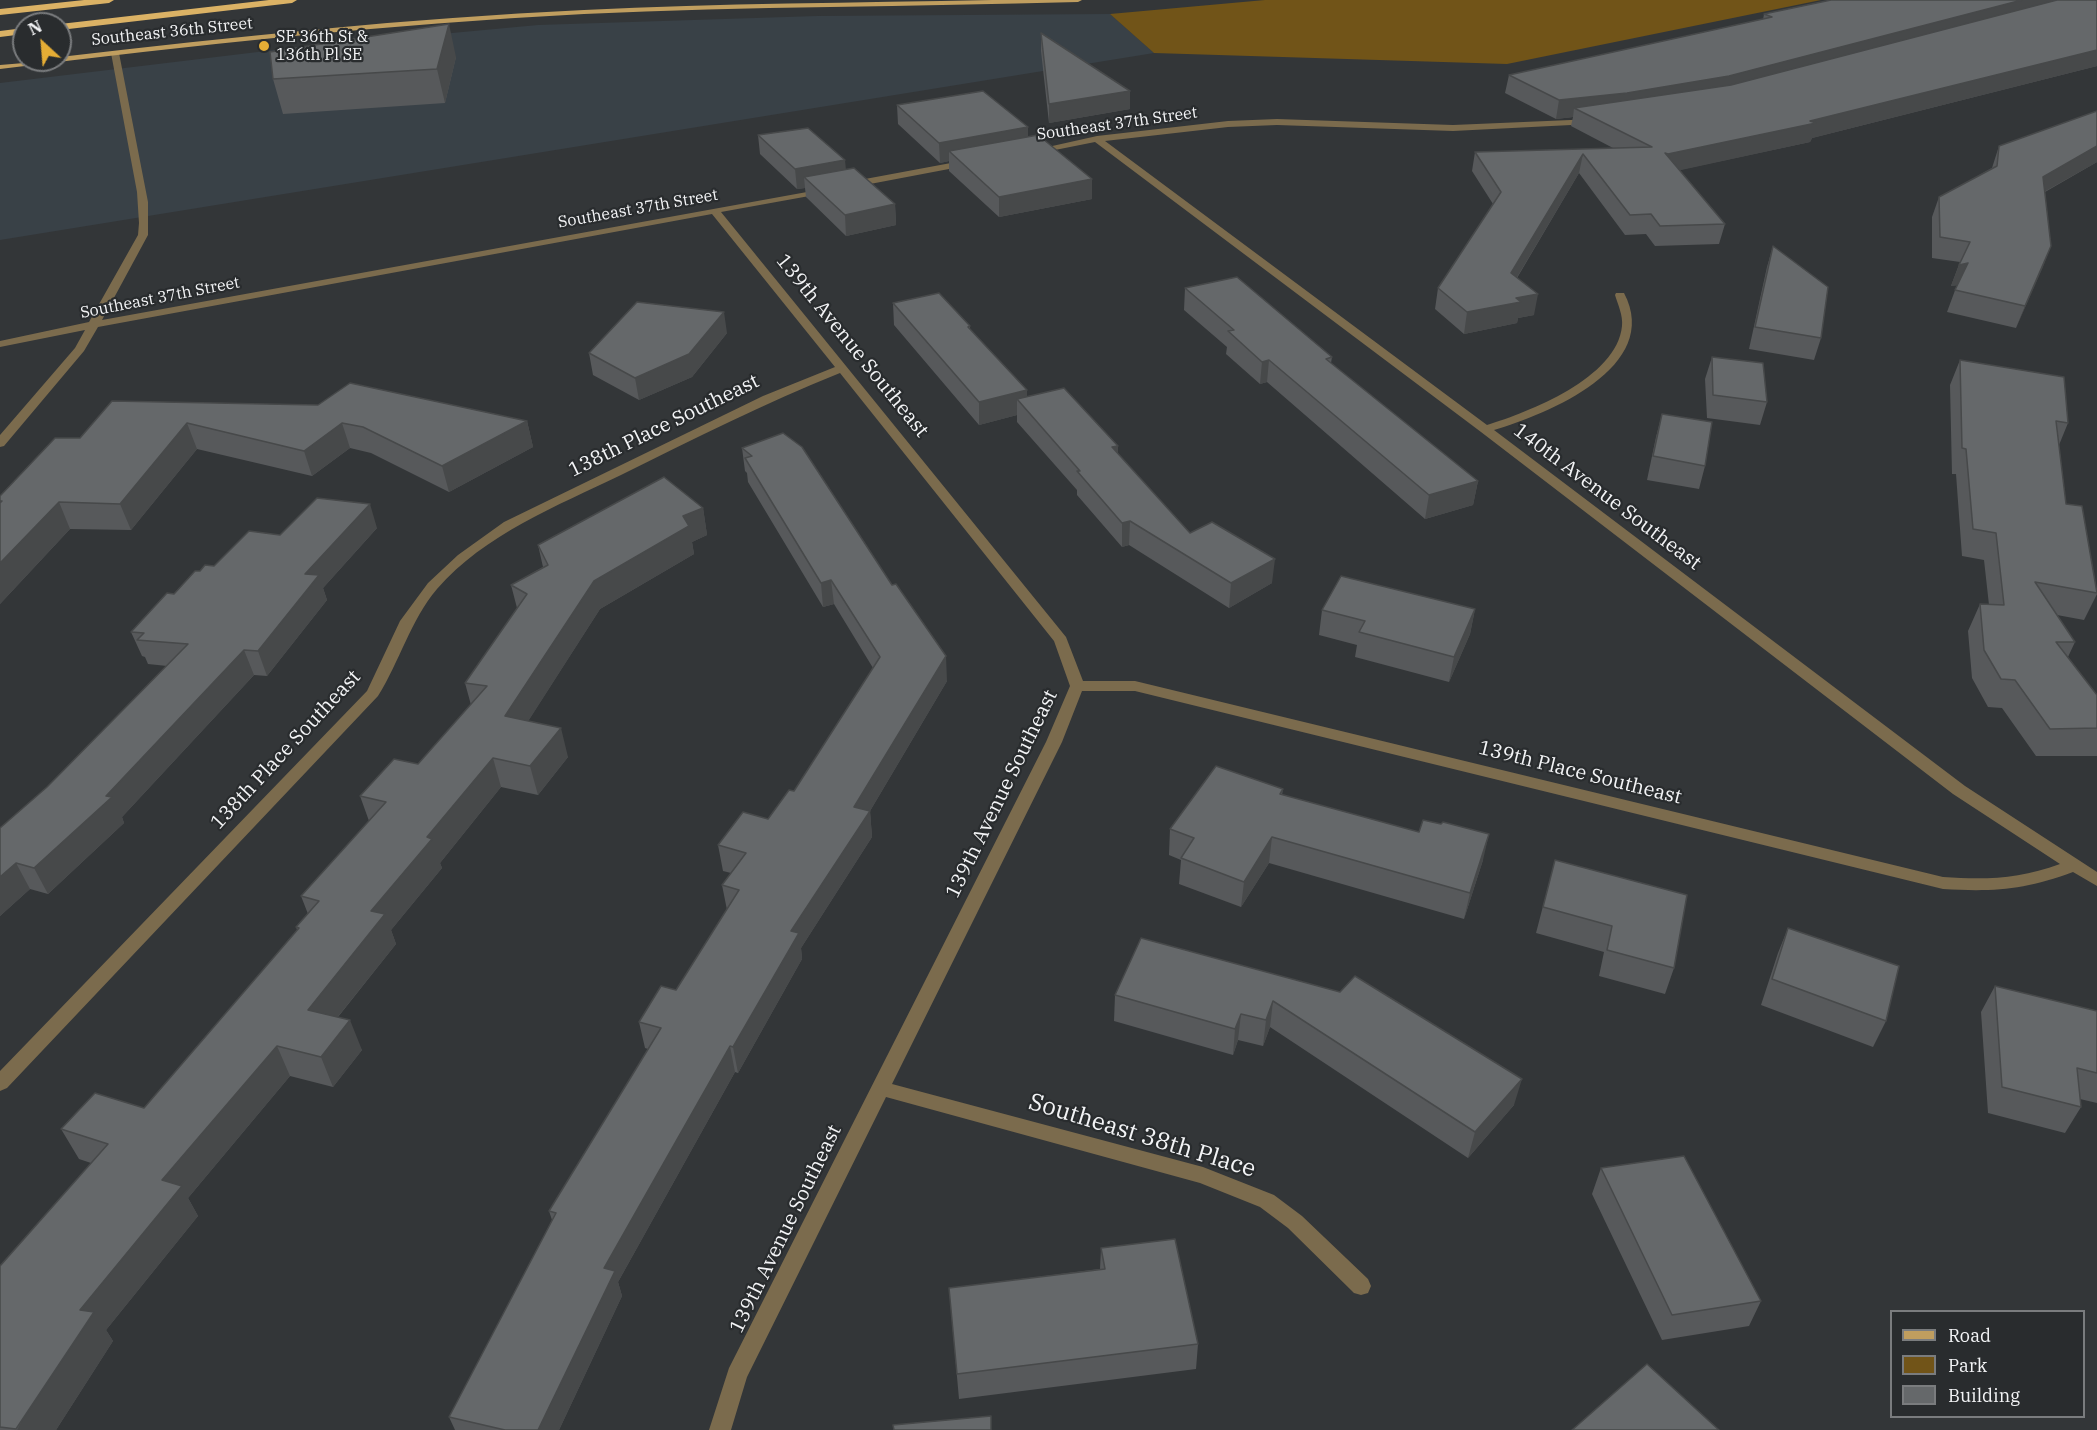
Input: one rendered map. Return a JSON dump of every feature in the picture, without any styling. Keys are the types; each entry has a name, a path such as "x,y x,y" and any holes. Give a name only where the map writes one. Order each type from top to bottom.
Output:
{"highway":[{"path":"0,5 48,0"},
{"path":"0,12 109,0"},
{"path":"72,26 292,0"}],"main road":[{"name":"Southeast 36th Street","path":"72,58 349,29 506,16 781,4 1078,0"}],"street":[{"path":"0,443 80,349 143,235 146,214 115,53"},
{"name":"Southeast 37th Street","path":"1027,152 1096,139 1228,124 1277,122 1453,128 1600,120"},
{"name":"140th Avenue Southeast","path":"1096,139 1485,429 1959,790 2072,866 2097,880"},
{"name":"Southeast 37th Street","path":"0,344 146,314 981,161"},
{"name":"139th Avenue Southeast","path":"714,210 1061,640 1077,686 1054,742 737,1375 720,1430"},
{"path":"1485,429 1526,417 1570,396 1604,369 1624,341 1628,319 1620,295"},
{"name":"138th Place Southeast","path":"0,1083 373,693 407,621 433,586 463,558 520,519 767,398 843,368"},
{"name":"139th Place Southeast","path":"1077,686 1136,686 1942,883 1988,886 2037,879 2072,866"},
{"name":"Southeast 38th Place","path":"879,1088 1203,1175 1267,1200 1295,1222 1361,1286"}],"shaded area":[{"path":"1110,14 1154,53 0,240 0,83 291,48 538,25 817,16"}],"green space":[{"path":"1265,0 1821,0 1507,64 1154,53 1110,14"}],"building":[{"path":"1831,0 2022,0 1729,76 1627,93 1559,100 1509,75 1772,17 1764,14"},
{"path":"2057,0 2097,0 2097,50 1810,121 1816,123 1665,153 1725,224 1660,226 1651,214 1630,215 1583,154 1511,273 1538,294 1516,298 1521,302 1467,312 1438,288 1501,192 1475,152 1652,147 1574,108 1731,85"},
{"path":"449,24 437,69 273,79 270,52"},
{"path":"1041,33 1130,91 1049,104"},
{"path":"983,91 1028,127 939,143 897,105"},
{"path":"2097,111 2097,146 2043,177 2051,246 2025,306 1955,290 1968,263 1959,265 1970,242 1940,237 1939,197 1997,166 1999,146"},
{"path":"808,128 845,160 795,169 758,135"},
{"path":"1038,135 1092,179 999,197 949,151"},
{"path":"854,168 895,204 845,215 804,177"},
{"path":"1773,246 1828,287 1821,338 1755,327"},
{"path":"1237,277 1332,357 1326,359 1478,481 1429,495 1269,360 1262,362 1228,331 1234,330 1185,288"},
{"path":"939,293 1027,390 979,402 893,303"},
{"path":"637,302 724,312 689,354 635,378 589,353"},
{"path":"1712,357 1763,363 1767,402 1713,395"},
{"path":"1960,360 2064,377 2068,423 2056,421 2066,504 2082,506 2097,593 2035,582 2075,642 2056,642 2097,695 2097,728 2050,729 2015,680 2001,679 1984,650 1980,604 2004,605 1996,533 1973,529 1966,449 1962,448"},
{"path":"350,383 527,421 442,466 363,427 342,423 304,451 187,423 120,504 59,502 0,563 0,503 2,501 0,501 0,496 55,438 80,438 112,401 318,405"},
{"path":"1064,388 1118,446 1112,447 1190,533 1212,522 1275,559 1231,583 1130,521 1122,523 1017,399"},
{"path":"1662,414 1712,422 1705,466 1653,456"},
{"path":"783,433 802,447 892,585 896,584 946,656 854,807 870,811 791,931 799,933 733,1047 730,1046 604,1268 615,1271 538,1430 505,1430 449,1417 556,1213 549,1211 661,1028 639,1022 661,986 676,990 739,890 722,885 746,853 718,845 743,812 768,819 789,790 794,791 880,657 831,580 821,583 745,458 752,456 742,448"},
{"path":"664,477 703,508 683,516 689,526 594,581 505,716 561,728 530,766 493,758 427,837 432,839 371,911 385,914 308,1010 350,1020 321,1057 277,1046 162,1180 182,1186 80,1310 94,1312 16,1429 0,1427 0,1266 108,1144 61,1129 95,1093 144,1108 299,928 296,927 319,901 301,896 386,802 360,796 394,759 418,764 487,686 465,683 527,594 511,585 548,565 538,545"},
{"path":"317,498 370,504 305,574 319,575 258,651 244,650 106,796 112,797 34,868 16,863 0,877 0,828 47,787 188,644 137,640 144,633 131,632 167,593 174,594 195,571 200,571 205,565 214,566 249,531 280,535"},
{"path":"1341,576 1475,609 1454,657 1359,632 1365,621 1322,610"},
{"path":"1216,766 1283,789 1280,794 1419,832 1423,820 1441,824 1443,822 1489,834 1470,893 1272,837 1244,882 1181,858 1194,838 1170,829"},
{"path":"1555,860 1687,895 1674,968 1607,950 1612,926 1543,907"},
{"path":"1788,928 1899,966 1886,1021 1772,979"},
{"path":"1141,938 1340,992 1355,976 1522,1079 1475,1132 1273,1001 1266,1020 1241,1014 1235,1029 1115,995"},
{"path":"1995,986 2097,1011 2097,1073 2077,1068 2081,1107 2002,1087"},
{"path":"1684,1156 1761,1301 1672,1315 1601,1168"},
{"path":"1175,1239 1198,1344 957,1374 949,1288 1105,1269 1101,1248"},
{"path":"1647,1364 1719,1430 1572,1430"},
{"path":"991,1416 991,1430 894,1430 893,1425"}],"place":[{"name":"SE 36th St & 136th Pl SE","path":"264,46"}]}
